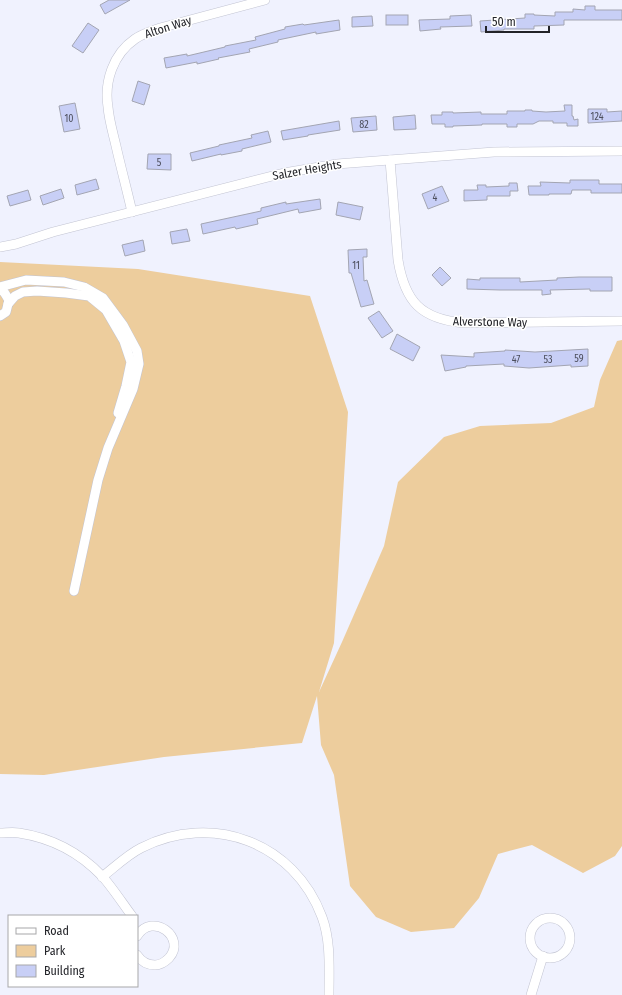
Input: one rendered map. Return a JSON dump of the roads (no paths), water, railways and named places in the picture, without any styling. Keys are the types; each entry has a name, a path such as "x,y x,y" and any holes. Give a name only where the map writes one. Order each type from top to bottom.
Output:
{"street":[{"name":"Alton Way","path":"132,212 107,106 107,87 109,77 118,56 134,39 147,32 265,0"},
{"name":"Salzer Heights","path":"0,247 284,173 337,164 494,152 622,151"},
{"name":"Alverstone Way","path":"390,160 400,273 403,284 408,293 421,309 429,315 451,322 464,323 622,321"},
{"path":"0,287 26,280 64,282 84,287 103,298 124,325 137,351 139,364 134,389 108,448"},
{"path":"0,290 4,292 9,300 6,312 0,316"},
{"path":"8,304 15,296 23,292 37,291 89,296 106,310 124,341 131,362 126,386 98,480 74,591"},
{"path":"0,833 17,833 41,837 59,844 75,853 102,877 131,915"},
{"path":"102,877 124,859 141,848 163,839 185,834 223,834 256,844 288,865 313,897 322,918 326,936 329,969 329,995"},
{"path":"554,918 565,925 570,937 569,943 562,954 556,957 549,958 543,956 537,953 530,942 532,929 541,920 554,918"},
{"path":"138,956 144,963 157,965 168,959 174,948 171,935 161,927 154,926 139,930"},
{"path":"531,995 543,956"}]}
